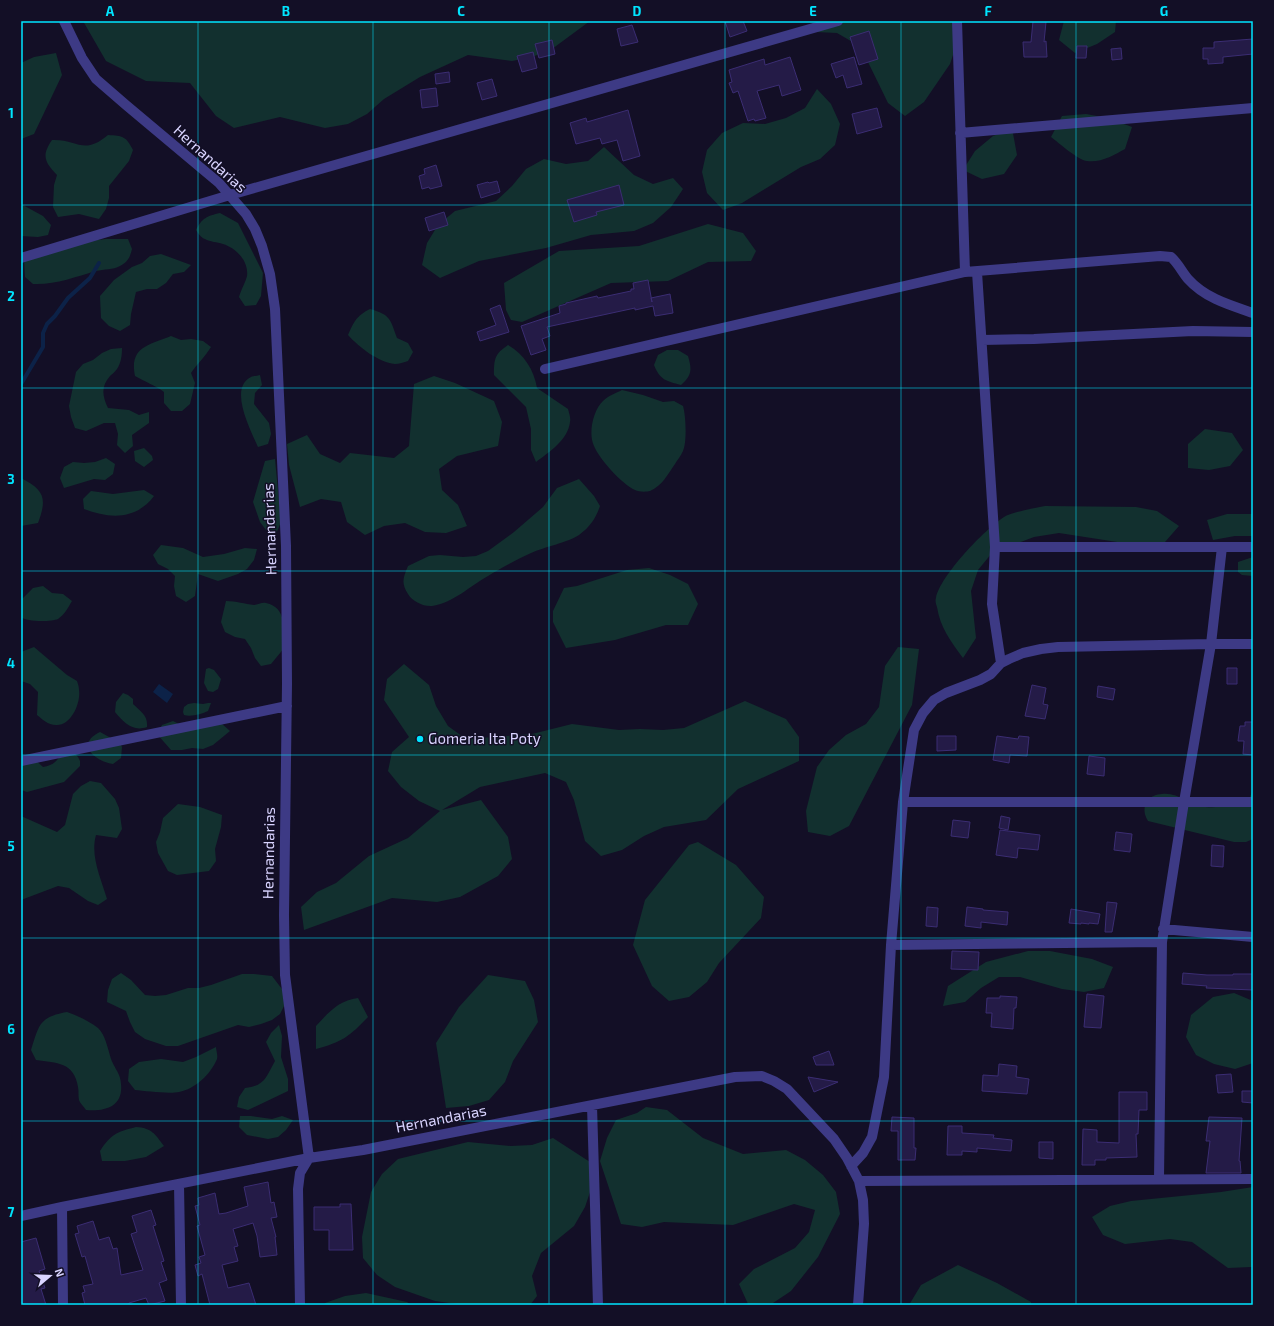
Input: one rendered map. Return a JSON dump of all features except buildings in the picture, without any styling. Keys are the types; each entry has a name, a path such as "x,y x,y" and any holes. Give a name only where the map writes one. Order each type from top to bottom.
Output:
{"street":[{"name":"Hernandarias","path":"64,21 82,58 96,79 230,194 246,214 255,229 262,246 270,274 275,309 286,546 287,706 284,916 286,975 309,1158 363,1150 735,1077 762,1076 774,1080 787,1089 834,1139 859,1181 863,1200 864,1224 858,1305"},
{"path":"21,258 230,194 838,21"},
{"path":"957,21 965,272"},
{"path":"960,133 1253,108"},
{"path":"545,369 965,272 1166,255 1171,257 1202,292 1216,300 1253,313"},
{"path":"977,272 996,547 992,604 1001,663"},
{"path":"982,340 1034,339 1193,331 1253,332"},
{"path":"996,547 1253,547"},
{"path":"1159,1179 1163,929 1211,644 1222,547"},
{"path":"851,1166 863,1153 872,1137 884,1077 891,945 903,802 914,730 923,713 934,700 946,693 985,677 996,669 1001,663 1023,653 1041,649 1058,647 1253,644"},
{"path":"21,761 287,706"},
{"path":"903,802 1253,802"},
{"path":"1163,929 1253,937"},
{"path":"891,945 1162,942"},
{"path":"592,1106 598,1305"},
{"path":"21,1216 309,1158"},
{"path":"300,1305 298,1189 300,1173 309,1158"},
{"path":"859,1181 1253,1179"},
{"path":"179,1184 181,1305"},
{"path":"62,1207 63,1305"}],"green space":[{"path":"83,21 590,21 552,49 532,57 512,61 468,55 420,77 384,99 367,114 348,124 325,128 280,117 234,128 216,116 190,83 146,81 106,61"},
{"path":"819,21 952,21 957,43 950,64 924,102 905,116 888,103 868,62 856,44 837,33 816,32 812,25"},
{"path":"1064,21 1116,21 1115,32 1097,44 1075,53 1059,40"},
{"path":"56,53 62,75 34,134 21,139 21,63 34,57"},
{"path":"817,89 831,104 840,124 835,145 820,159 801,167 742,203 723,210 707,193 702,172 707,150 722,133 743,123 765,124 786,118 805,108"},
{"path":"1086,114 1108,118 1132,127 1125,149 1102,160 1087,161 1074,155 1051,137 1062,116"},
{"path":"1012,128 1017,155 1004,174 982,179 963,170 975,151 993,136"},
{"path":"108,135 126,139 133,150 129,161 109,186 109,198 106,209 99,219 79,214 58,217 53,207 54,185 57,175 46,159 46,150 52,140 61,140 86,146 99,141"},
{"path":"604,147 634,175 653,184 673,178 683,189 671,207 653,223 634,231 591,235 546,248 479,261 440,278 422,265 427,243 438,225 455,211 496,201 512,186 526,169 544,159 566,164 588,161"},
{"path":"21,204 43,216 51,225 48,235 38,237 21,236"},
{"path":"220,213 238,223 263,273 261,296 256,305 245,306 239,297 247,276 246,265 241,256 228,246 209,241 200,235 196,230 205,218"},
{"path":"708,224 743,233 756,251 751,261 708,262 668,281 611,283 522,322 511,320 506,310 504,283 559,251 639,246"},
{"path":"106,239 128,239 132,249 125,263 114,268 49,283 33,284 25,277 24,259 52,245"},
{"path":"161,254 191,265 184,272 173,274 166,283 157,289 147,289 136,292 130,325 120,331 109,326 101,318 100,296 114,280 132,267 142,263 150,256"},
{"path":"370,309 386,316 391,322 397,338 408,343 413,352 408,361 395,364 382,360 358,345 348,335 356,320"},
{"path":"171,336 181,340 191,339 203,341 211,347 191,373 195,383 190,404 182,411 171,411 164,403 164,392 135,376 135,359 142,348"},
{"path":"508,345 519,353 527,363 536,381 537,388 568,409 570,416 566,434 562,440 536,462 531,450 531,429 526,407 494,375 494,364 496,357 500,351"},
{"path":"122,348 119,364 107,380 104,387 103,391 106,404 108,408 129,410 139,415 149,412 149,423 132,435 133,446 125,453 117,445 118,434 115,423 104,423 86,431 75,428 69,406 76,372 83,364 111,349"},
{"path":"667,350 678,350 688,356 690,372 681,385 661,377 654,365 658,355"},
{"path":"260,375 262,385 255,393 254,404 269,423 271,434 268,444 258,447 243,410 241,390 244,383 251,377"},
{"path":"434,376 455,383 494,401 502,422 498,446 457,456 439,469 442,490 458,505 467,526 446,533 425,532 405,523 384,526 365,535 347,522 341,502 321,499 300,507 289,465 287,444 307,435 320,454 340,463 350,453 394,458 409,446 414,384"},
{"path":"622,390 663,402 674,401 683,406 686,429 683,451 664,479 658,486 650,491 637,491 624,483 601,458 592,441 592,422 599,405 607,398"},
{"path":"1205,429 1232,433 1243,450 1230,466 1209,470 1188,468 1188,444"},
{"path":"144,448 152,456 153,460 144,467 135,461 134,451"},
{"path":"106,458 115,464 113,474 105,480 94,479 64,488 60,478 64,467 73,462 95,462"},
{"path":"275,459 281,522 276,534 266,530 260,522 253,502 265,461"},
{"path":"21,478 35,487 42,496 43,508 38,523 21,526"},
{"path":"579,479 594,496 600,506 592,522 575,538 520,558 481,580 454,598 440,604 429,606 422,604 412,599 408,594 404,587 404,580 408,566 429,556 476,556 488,551 514,532 543,507 557,488"},
{"path":"144,490 154,496 139,510 131,513 113,516 103,515 84,509 83,499 91,491 113,494"},
{"path":"1045,506 1136,507 1157,511 1179,526 1165,542 1143,546 1059,533 1034,537 992,553 978,570 971,591 976,638 963,658 943,628 938,614 936,598 939,589 964,554 996,523 1012,513"},
{"path":"1227,514 1253,514 1253,536 1235,536 1213,540 1207,520"},
{"path":"161,545 183,548 203,557 224,554 245,548 257,549 254,560 247,569 238,574 218,581 198,574 195,596 186,602 176,596 174,586 175,576 168,569 158,564 153,555"},
{"path":"1253,557 1253,576 1242,575 1238,572 1238,562"},
{"path":"649,568 670,575 688,584 698,604 688,625 666,625 615,640 566,648 553,622 553,611 564,588 577,586 627,570"},
{"path":"43,586 52,593 63,594 72,601 66,611 58,619 50,621 33,621 24,619 21,617 21,600 33,588"},
{"path":"226,601 254,605 266,603 273,605 278,609 283,620 285,647 271,664 261,666 245,639 235,637 225,632 221,622"},
{"path":"34,647 67,675 77,681 79,695 77,707 70,718 61,724 50,724 45,722 37,715 38,692 30,684 21,681 21,652"},
{"path":"898,647 919,649 912,705 849,826 830,836 808,832 806,811 817,767 829,750 846,735 866,724 879,707 885,666"},
{"path":"404,664 429,685 436,706 448,726 466,739 532,734 572,724 619,730 663,730 684,728 745,701 786,719 799,737 799,761 738,789 706,820 664,827 644,836 622,850 601,856 585,841 574,800 566,782 545,773 480,787 442,810 481,800 508,837 512,859 498,876 460,897 437,902 392,898 304,930 301,907 317,892 336,883 369,856 408,838 440,811 419,801 401,787 388,771 392,752 409,737 384,700 387,679"},
{"path":"209,668 214,670 221,679 218,689 213,692 208,691 204,683 206,669"},
{"path":"123,693 133,699 133,704 146,719 147,727 137,728 129,726 115,712 116,702"},
{"path":"211,703 208,711 206,712 187,716 184,715 184,707 188,704"},
{"path":"211,718 221,723 230,731 213,745 203,749 192,748 171,750 157,734 162,725 173,721 183,726 193,727 200,719"},
{"path":"100,732 120,743 122,747 121,758 113,764 94,756 88,747 89,742 93,737"},
{"path":"70,749 78,757 80,766 64,782 27,792 21,790 21,758 31,756 43,767 55,762 62,751"},
{"path":"90,781 101,783 115,799 119,808 122,829 117,838 96,835 94,851 95,859 107,899 98,905 88,901 69,888 58,886 21,900 21,816 57,832 65,825 73,794 81,786"},
{"path":"1253,790 1253,839 1246,842 1234,842 1148,821 1146,818 1145,807 1147,799 1158,794 1173,795 1200,806 1211,807 1222,806 1249,799"},
{"path":"178,804 200,807 222,815 221,827 215,849 216,861 209,871 177,875 168,871 158,853 156,842 163,818"},
{"path":"698,842 736,865 764,897 761,918 719,963 707,982 689,997 669,1001 652,986 633,945 645,900 689,845"},
{"path":"1028,951 1050,951 1092,959 1113,967 1104,988 1084,992 1062,989 1020,977 999,977 981,988 965,1002 943,1006 948,986 986,962"},
{"path":"121,973 131,980 145,995 155,996 166,995 188,988 199,988 211,985 242,974 272,976 285,993 285,1004 280,1014 272,1020 261,1024 249,1027 238,1025 178,1046 166,1046 145,1039 135,1032 126,1011 107,1002 108,990 112,979"},
{"path":"488,975 525,981 534,1000 538,1022 513,1061 505,1082 489,1100 469,1106 446,1108 436,1043 459,1007"},
{"path":"1234,993 1253,1001 1253,1063 1235,1069 1214,1064 1196,1055 1186,1037 1191,1015 1213,997"},
{"path":"358,998 368,1017 345,1038 316,1049 316,1026 340,1004 351,999"},
{"path":"67,1012 95,1025 104,1038 119,1076 121,1087 118,1100 108,1108 102,1110 86,1110 79,1100 78,1087 73,1073 63,1065 36,1060 31,1050 36,1034 45,1020"},
{"path":"279,1025 282,1036 281,1057 288,1079 288,1091 248,1110 237,1107 239,1097 245,1088 261,1083 267,1076 275,1061 266,1042 271,1033"},
{"path":"216,1047 217,1059 211,1070 202,1080 191,1088 179,1092 169,1093 135,1090 128,1081 129,1069 139,1062 161,1059 183,1062"},
{"path":"646,1107 667,1110 703,1138 743,1154 786,1150 805,1160 823,1175 836,1192 840,1214 818,1257 791,1291 773,1303 748,1304 739,1284 754,1269 795,1248 809,1232 815,1210 794,1204 733,1225 664,1222 642,1227 621,1224 600,1161 607,1138 616,1120 637,1113"},
{"path":"240,1116 272,1119 282,1116 293,1120 286,1130 278,1137 268,1139 247,1135 239,1127"},
{"path":"136,1127 153,1132 164,1146 146,1157 125,1161 102,1161 100,1151 111,1137 124,1130"},
{"path":"553,1138 590,1162 592,1186 585,1207 574,1226 541,1253 532,1276 537,1296 530,1305 464,1305 435,1301 395,1287 377,1275 363,1258 362,1237 371,1192 382,1174 398,1159 468,1142 511,1146 532,1145"},
{"path":"1253,1187 1253,1267 1228,1268 1192,1242 1170,1239 1125,1244 1103,1235 1092,1217 1110,1206 1131,1201 1221,1192"},
{"path":"958,1265 997,1283 1031,1302 1031,1305 909,1305 921,1285"},
{"path":"366,1293 407,1302 411,1305 325,1305 325,1303 345,1296"}],"water":[{"path":"159,684 173,694 167,703 153,692"}],"waterway":[{"path":"21,384 43,347 43,333 47,324 68,298 90,278 99,263"}],"place":[{"name":"Gomeria Ita Poty","path":"420,739"}]}
